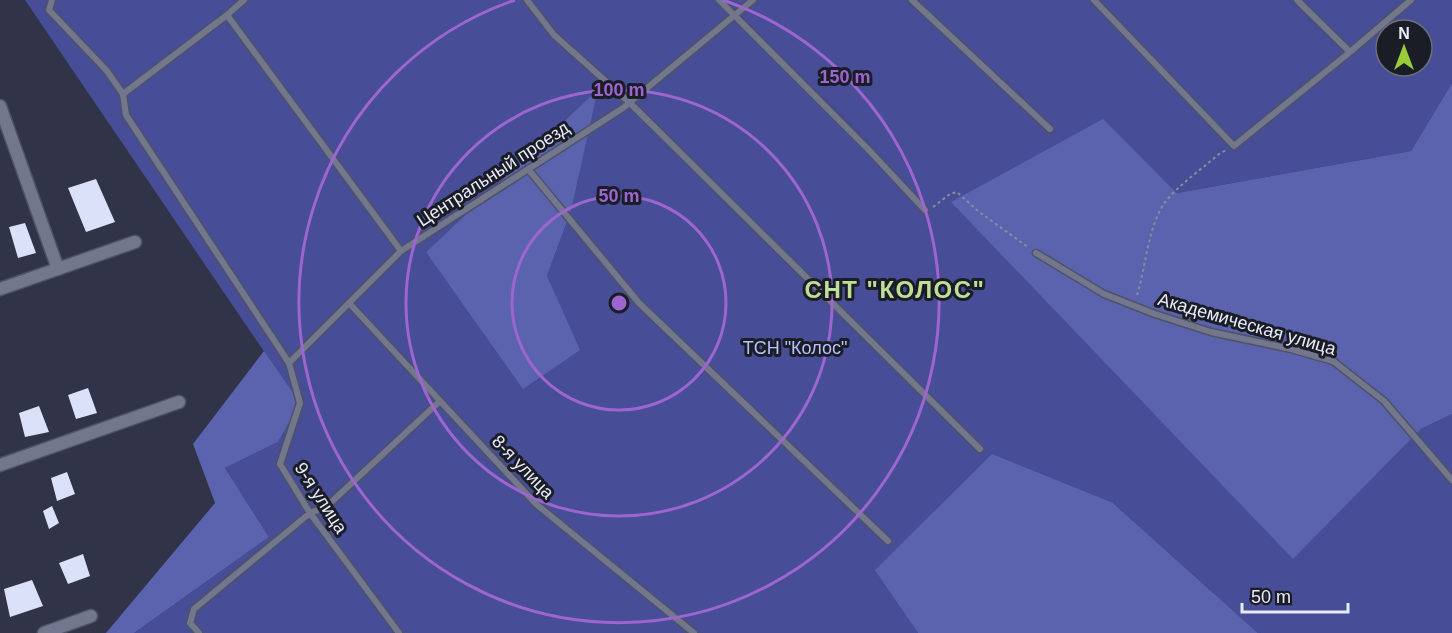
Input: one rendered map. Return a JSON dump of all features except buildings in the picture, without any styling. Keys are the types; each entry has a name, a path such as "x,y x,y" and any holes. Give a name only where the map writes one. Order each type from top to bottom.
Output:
{"street":[{"path":"0,106 58,269"},
{"path":"0,289 135,242"},
{"path":"0,465 178,402"},
{"path":"44,633 91,616"}],"lane":[{"name":"9-я улица","path":"52,0 49,10 107,71 123,94 126,115 289,363 300,403 280,464 310,513 399,633"},
{"path":"123,94 244,0"},
{"path":"527,0 554,35 629,102 980,449"},
{"path":"719,0 867,148 925,210"},
{"name":"Центральный проезд","path":"289,363 401,251 629,102 753,0"},
{"path":"912,0 1050,129"},
{"path":"1094,0 1234,146 1411,0"},
{"path":"1297,0 1350,52"},
{"path":"226,15 401,251"},
{"path":"528,169 639,303 888,541"},
{"name":"Академическая улица","path":"1036,253 1104,294 1155,314 1210,332 1291,349 1333,361 1384,401 1452,480"},
{"name":"8-я улица","path":"348,303 536,504 694,633"},
{"path":"198,633 190,623 194,609 310,513 326,507 440,401"}],"path":[{"path":"1134,306 1154,226 1166,202 1219,154 1234,146"},
{"path":"925,210 931,209 950,194 957,192 978,211 1036,253"}],"green space":[{"name":"ТСН \"Колос\"","path":"25,0 1452,0 1452,83 1411,151 1177,193 1102,119 1293,558 1421,429 1452,414 1452,633 1258,633 1113,503 876,570 918,633 134,633 269,537 225,468 278,442 299,403","holes":["597,90 571,211 547,276 426,252"]}],"shaded area":[{"path":"1452,83 1452,414 1421,429 1293,559 951,202 1103,119 1177,193 1411,151"},
{"path":"598,89 571,211 547,276 580,350 523,389 426,252"},
{"path":"264,351 300,403 278,442 225,468 269,537 134,633 106,633 215,503 193,444"},
{"path":"992,454 1113,503 1258,633 918,633 875,570"}],"district":[{"name":"СНТ \"КОЛОС\"","path":"895,289"}]}
